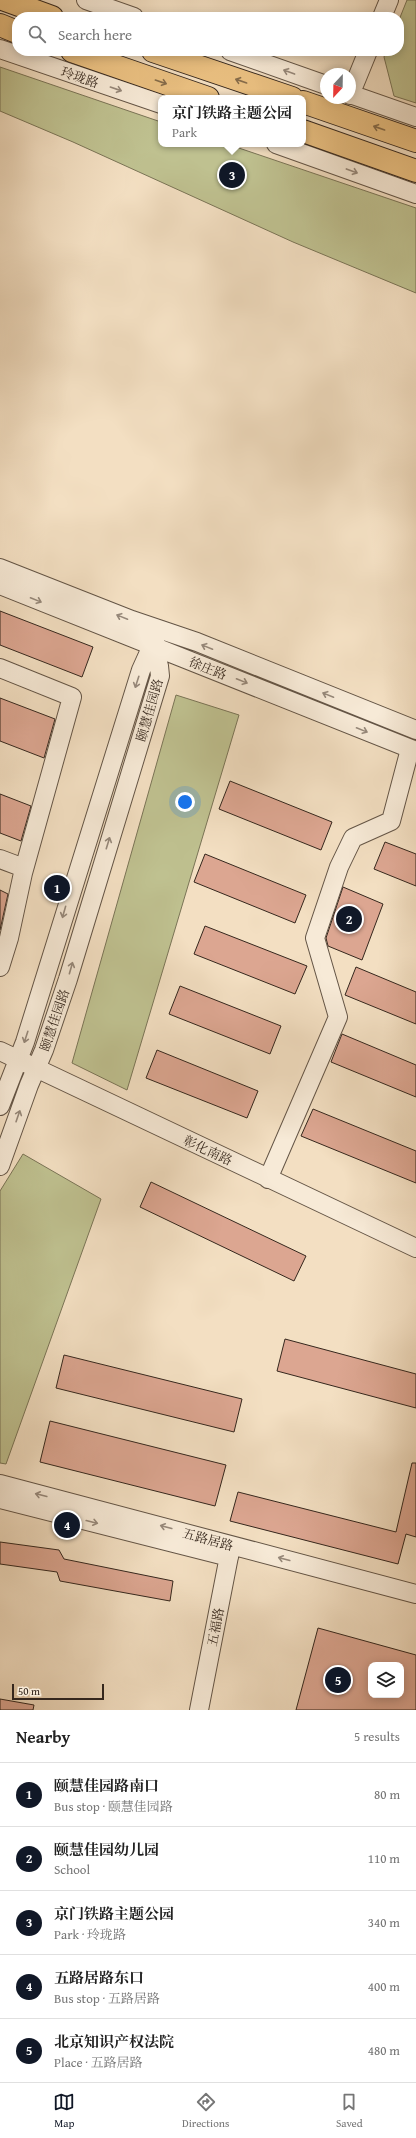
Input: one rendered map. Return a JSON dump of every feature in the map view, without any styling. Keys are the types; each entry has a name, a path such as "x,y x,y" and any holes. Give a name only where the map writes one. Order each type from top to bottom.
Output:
{"main road":[{"path":"5,0 38,12"},
{"path":"0,26 12,30"},
{"name":"玲珑路","path":"86,56 199,95"},
{"path":"168,56 283,95"},
{"path":"306,102 345,106 416,141"},
{"path":"306,132 416,170"}],"street":[{"path":"86,0 120,12"},
{"path":"384,12 389,0"},
{"name":"玲珑路","path":"0,49 12,53"},
{"name":"玲珑路","path":"20,56 158,103"},
{"path":"244,56 320,83"},
{"path":"356,80 366,56"},
{"path":"356,96 416,117"},
{"path":"323,160 345,106"},
{"path":"285,147 416,194"},
{"name":"徐庄路","path":"0,568 413,750"},
{"name":"徐庄路","path":"0,586 156,638 196,642 416,730"},
{"name":"颐慧佳园路","path":"0,1106 18,1059 141,670 156,638"},
{"name":"颐慧佳园路","path":"0,1166 29,1085 44,1050 66,986 160,676 156,638"},
{"path":"0,668 72,697 3,944 0,967"},
{"path":"268,1179 338,1017 315,938 340,867 353,838 391,822 413,750"},
{"path":"0,860 24,868"},
{"name":"彰化南路","path":"0,1051 416,1248"},
{"name":"五路居路","path":"0,1484 416,1606"},
{"name":"五路居路","path":"0,1499 416,1594"},
{"name":"五福路","path":"199,1710 230,1551"}],"green space":[{"path":"407,0 416,0 416,103 394,96 384,57 404,56 404,12 402,12"},
{"path":"0,67 158,121 158,147 236,147 416,208 416,293 293,242 73,142 0,111"},
{"path":"176,695 239,715 127,1090 72,1063"},
{"path":"23,1154 101,1199 6,1464 0,1463 0,1191"}],"building":[{"path":"0,611 93,647 82,677 0,645"},
{"path":"0,698 55,719 44,758 0,741"},
{"path":"230,781 332,822 321,850 219,809"},
{"path":"0,794 31,806 21,841 0,833"},
{"path":"385,842 416,854 416,886 374,869"},
{"path":"205,854 306,895 295,923 194,882"},
{"path":"343,887 383,904 362,960 328,946 326,938"},
{"path":"0,890 8,894 0,930"},
{"path":"205,926 307,966 295,994 194,954"},
{"path":"356,967 416,992 416,1024 345,995"},
{"path":"180,986 281,1026 270,1054 169,1014"},
{"path":"342,1034 416,1065 416,1097 331,1062"},
{"path":"157,1050 258,1091 247,1118 146,1078"},
{"path":"313,1109 416,1151 416,1183 301,1136"},
{"path":"151,1182 306,1256 294,1281 140,1207"},
{"path":"285,1339 416,1374 416,1408 277,1371"},
{"path":"64,1355 242,1399 234,1432 56,1388"},
{"path":"50,1421 226,1465 215,1506 40,1462"},
{"path":"412,1463 416,1463 416,1537 406,1534 398,1564 230,1521 238,1492 396,1532"},
{"path":"0,1542 59,1550 64,1559 173,1581 170,1601 60,1581 57,1572 0,1564"},
{"path":"318,1628 416,1655 416,1710 296,1710"},
{"path":"0,1699 34,1705 33,1710 0,1710"}],"place":[{"name":"京门铁路主题公园","path":"232,175"},
{"name":"颐慧佳园路南口","path":"57,888"},
{"name":"颐慧佳园幼儿园","path":"349,919"},
{"name":"五路居路东口","path":"67,1525"},
{"name":"北京知识产权法院","path":"338,1680"}]}
